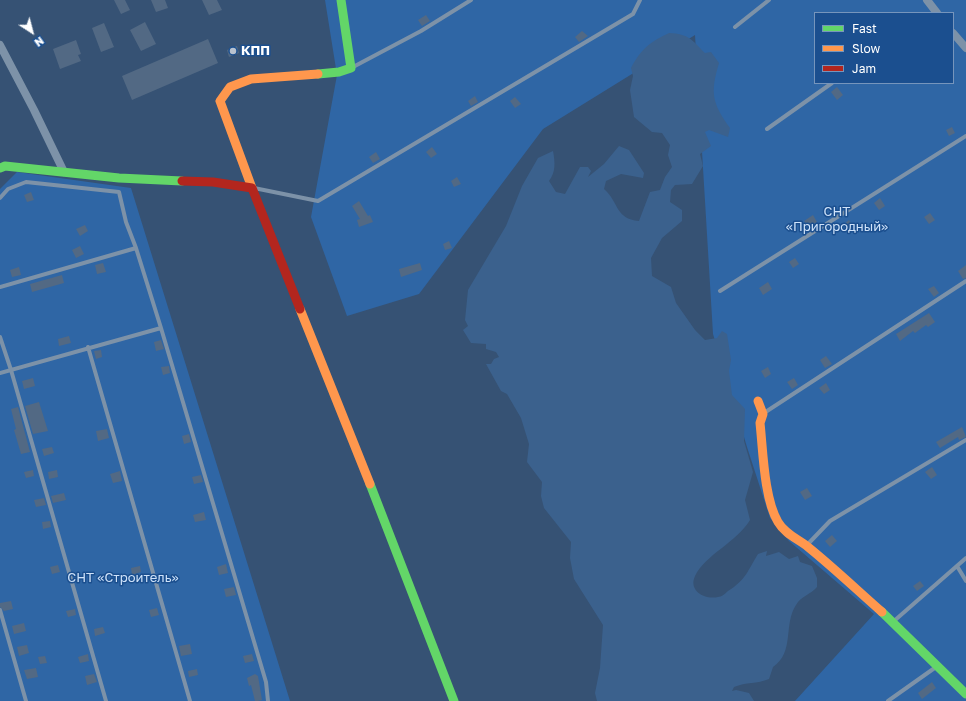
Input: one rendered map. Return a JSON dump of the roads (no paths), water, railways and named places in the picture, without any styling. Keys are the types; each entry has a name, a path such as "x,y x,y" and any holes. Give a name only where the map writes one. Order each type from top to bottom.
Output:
{"street":[{"path":"341,0 351,68 339,72 251,79 230,86 220,101 252,188 383,517 454,701"},
{"path":"927,0 933,12"},
{"path":"954,34 966,48"},
{"path":"0,45 64,172"},
{"path":"0,168 5,166 119,178 214,182 252,188"},
{"path":"758,401 763,414 760,423 770,502 777,522 793,539 806,546 893,622 966,694"}],"lane":[{"path":"351,68 421,31 471,0"},
{"path":"252,188 318,201 633,14 640,0"},
{"path":"735,26 769,0"},
{"path":"767,129 831,84"},
{"path":"720,291 966,136"},
{"path":"0,198 8,189 26,182 119,192 126,222 136,248 161,328 266,682 268,701"},
{"path":"0,287 136,248"},
{"path":"763,414 966,281"},
{"path":"0,372 161,328"},
{"path":"0,337 11,370 106,701"},
{"path":"88,347 190,701"},
{"path":"806,546 830,521 966,440"},
{"path":"893,622 966,558"},
{"path":"957,566 966,581"},
{"path":"0,610 26,701"},
{"path":"888,701 938,666"}],"place":[{"name":"КПП","path":"233,51"}],"park label":[{"name":"СНТ «Пригородный»","path":"837,220"},
{"name":"СНТ «Строитель»","path":"123,578"}]}
